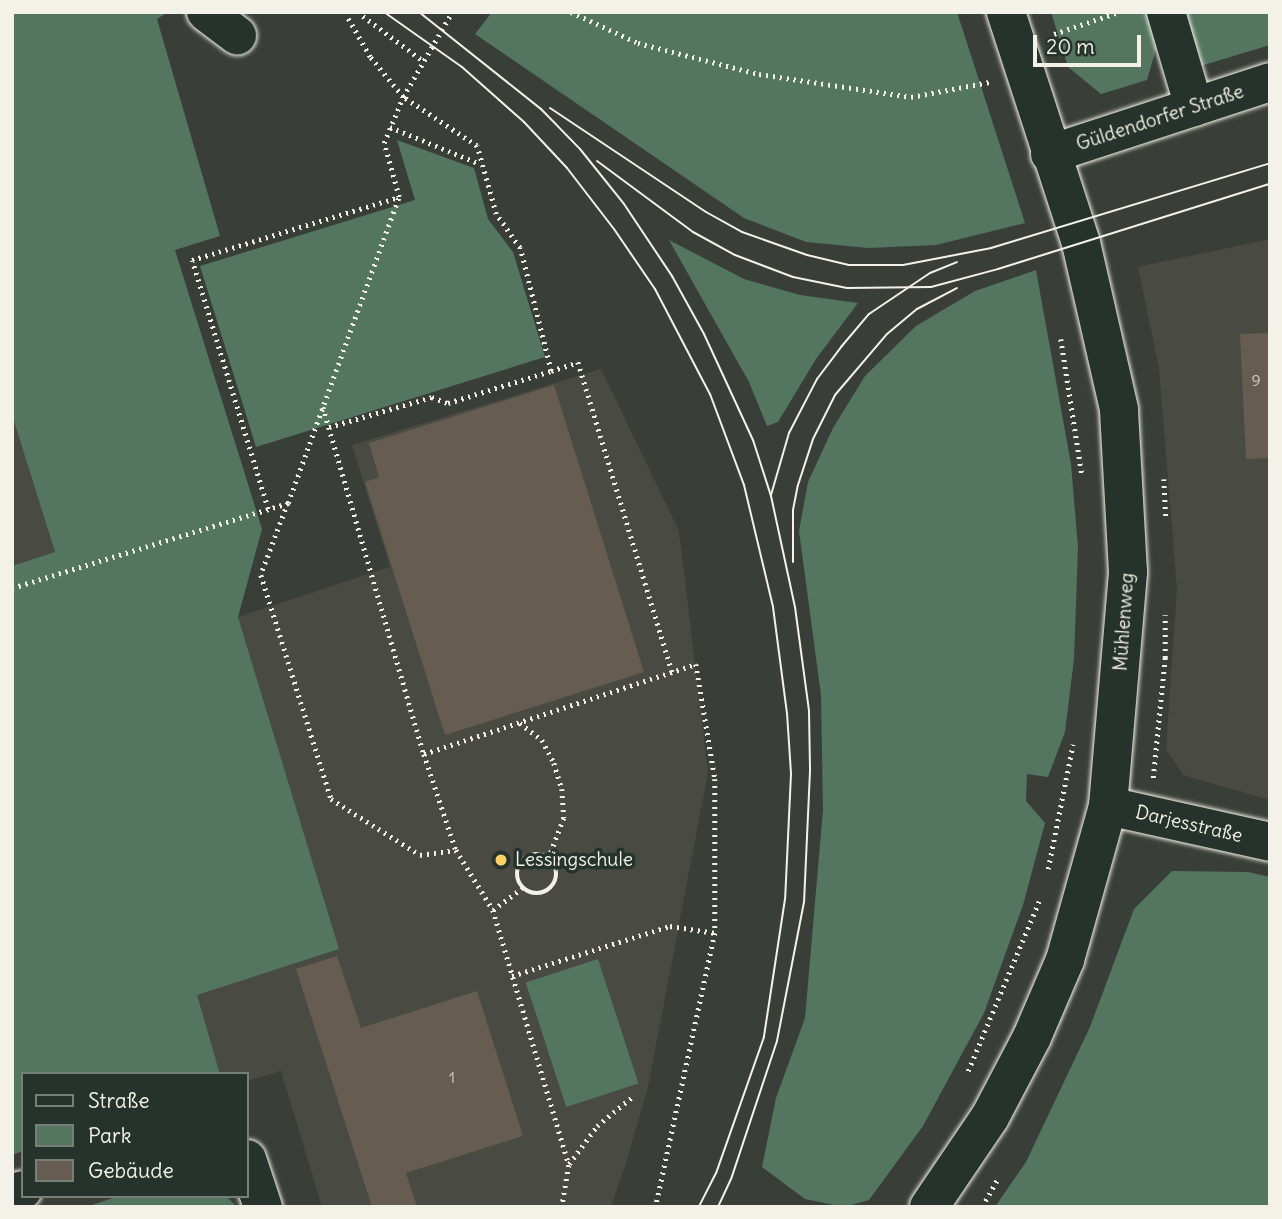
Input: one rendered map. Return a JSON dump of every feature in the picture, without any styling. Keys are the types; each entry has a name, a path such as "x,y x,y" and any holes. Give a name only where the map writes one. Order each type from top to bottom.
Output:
{"street":[{"path":"206,12 237,35"},
{"path":"1166,12 1194,107"},
{"name":"Mühlenweg","path":"929,1207 990,1117 1032,1037 1065,960 1108,806 1128,572 1119,410 1081,243 1011,29"},
{"name":"Güldendorfer Straße","path":"1050,153 1270,82"},
{"name":"Darjesstraße","path":"1108,806 1270,842"},
{"path":"248,1162 263,1207"}],"path":[{"path":"452,12 422,60 384,143 399,197 261,575 331,799 420,855 456,850"},
{"path":"571,12 638,43 759,74 911,97 1000,80"},
{"path":"1011,29 1119,12"},
{"path":"346,15 370,57 403,97 477,146 496,214 520,248 551,371"},
{"path":"363,16 422,60"},
{"path":"390,127 481,164"},
{"path":"268,509 192,260 399,197"},
{"path":"1060,335 1083,482"},
{"path":"329,427 432,397 448,403 578,362 672,672"},
{"path":"323,407 424,754 456,850 493,910 569,1165"},
{"path":"12,588 288,503"},
{"path":"424,754 696,664 715,779 715,933 656,1207"},
{"path":"519,722 542,740 562,789 564,818 549,858"},
{"path":"1046,879 1075,734"},
{"path":"542,854 549,858 557,870 556,881 549,890 531,894 522,888 516,876 519,865 527,857 542,854"},
{"path":"493,910 522,888"},
{"path":"964,1082 1043,892"},
{"path":"512,976 670,926 715,933"},
{"path":"562,1207 569,1165 597,1126 632,1097"}],"shaded area":[{"path":"1270,239 1270,800 1183,775 1166,749 1177,589 1159,368 1138,267"},
{"name":"Lessingschule","path":"601,369 679,531 708,772 648,1087 611,1207 322,1207 281,1071 248,1081 248,1072 219,1072 196,995 339,949 238,617 390,567 352,445"},
{"path":"12,415 55,552 12,566"}],"green space":[{"path":"12,12 168,12 157,19 220,236 175,250 262,529 238,617 339,949 197,995 219,1072 21,1072 21,1152 12,1155 12,566 55,552 12,415"},
{"path":"492,12 957,12 1025,223 936,245 868,248 806,242 744,218 475,34"},
{"path":"1051,12 1155,12 1161,32 1147,80 1101,94 1068,67"},
{"path":"1177,12 1270,12 1270,45 1194,68"},
{"path":"397,140 474,168 488,219 513,252 545,357 256,447 200,266 415,200"},
{"path":"669,240 744,279 800,295 858,303 816,359 778,422 767,426 749,382"},
{"path":"1036,270 1071,464 1078,547 1074,659 1065,732 1048,777 1027,774 1026,801 1045,823 1023,905 984,1013 923,1126 869,1200 844,1207 805,1199 762,1167 776,1098 805,1018 823,810 821,695 799,531 808,482 833,428 865,376 916,326 975,291"},
{"path":"1172,871 1248,872 1270,877 1270,1207 995,1207 1026,1162 1090,1027 1134,909"},
{"path":"598,959 638,1084 566,1107 526,982"},
{"path":"113,1198 228,1198 237,1207 86,1207"}],"building":[{"path":"1270,333 1270,458 1246,459 1240,334"},
{"path":"554,385 644,672 445,735 365,482 379,477 369,443"},
{"path":"337,956 361,1028 477,991 523,1136 406,1173 417,1207 372,1207 296,969"}],"tram line":[{"path":"384,12 462,67 524,122 567,168 614,229 655,289 710,394 744,485 773,607 787,713 791,774 785,899 764,1037 716,1173 699,1207"},
{"path":"419,12 541,109 580,149 624,204 672,276 704,334 753,440 771,496 795,607 809,711 810,771 804,902 777,1041 731,1179 718,1207"},
{"path":"550,108 706,212 742,232 807,255 849,265 903,265 991,248 1270,163"},
{"path":"597,161 693,232 735,255 793,277 847,288 931,287 998,269 1270,184"},
{"path":"771,495 789,433 817,379 841,347 869,314 930,273 957,262"},
{"path":"793,562 793,510 798,485 813,439 835,395 887,334 917,309 957,288"}],"place":[{"name":"Lessingschule","path":"501,860"}]}
